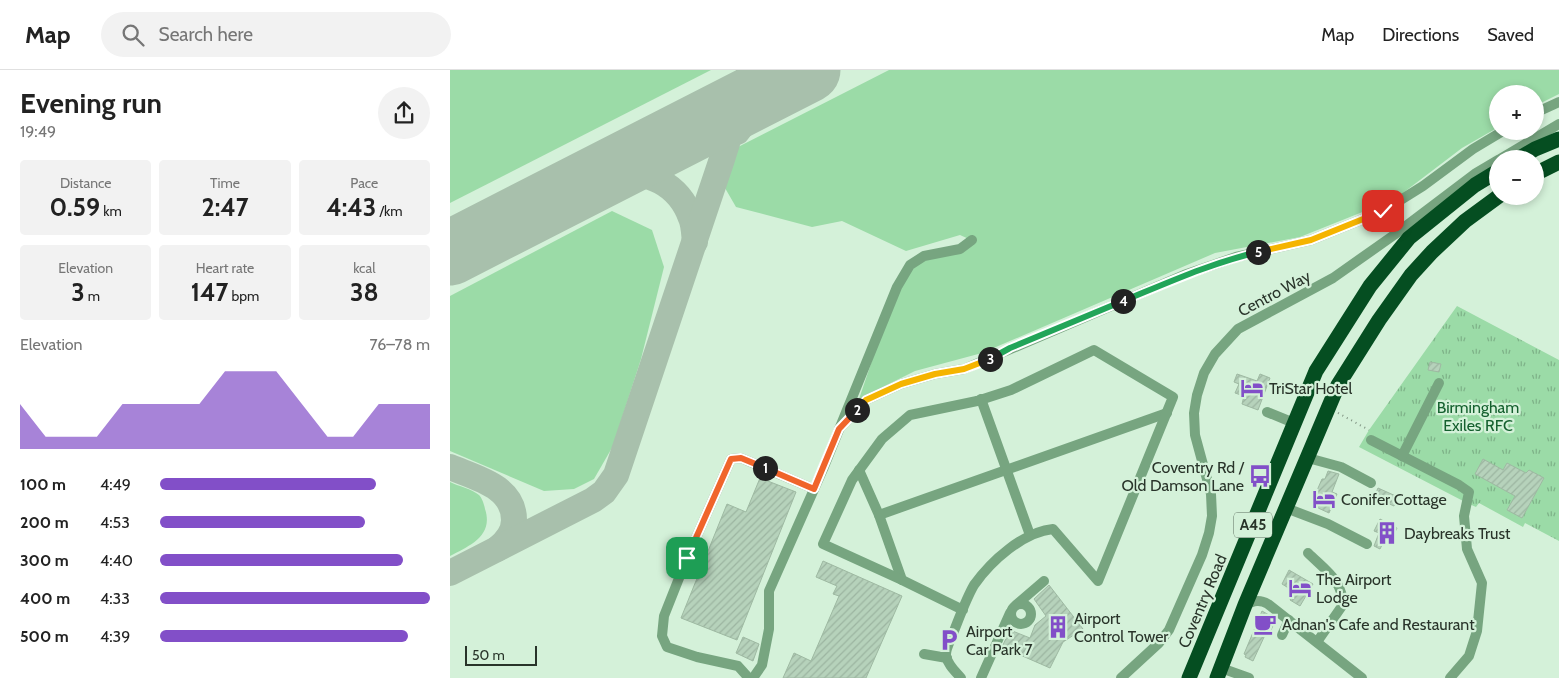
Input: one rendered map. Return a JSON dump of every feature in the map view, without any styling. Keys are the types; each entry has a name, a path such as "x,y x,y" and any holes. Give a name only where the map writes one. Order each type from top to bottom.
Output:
{"highway":[{"path":"1533,150 1559,139"},
{"path":"1544,170 1559,162"},
{"name":"Coventry Road","path":"1189,678 1316,371 1370,286 1409,238 1475,185 1489,176"},
{"name":"A45","path":"1219,673 1245,606 1338,385 1379,320 1411,275 1465,221 1489,203"}],"street":[{"path":"1544,109 1559,102"},
{"name":"Centro Way","path":"1514,150 1559,124"},
{"path":"839,429 866,400 901,384 935,374 964,369 1184,275 1236,257 1311,240 1383,211 1423,186 1489,139"},
{"name":"Centro Way","path":"1121,678 1154,648 1169,630 1202,555 1209,533 1212,516 1210,494 1195,435 1194,413 1204,373 1216,354 1238,329 1334,278 1489,165"},
{"path":"753,678 762,665 769,629 769,591 814,489 897,287 910,265 924,256 960,249 972,240"},
{"path":"961,678 948,664 946,654 974,586 994,562 1026,537 1042,530 1053,529 1098,581 1173,397 1094,350 1011,390 981,400 910,415 882,439 852,480 823,544 963,610"},
{"path":"1402,456 1439,383"},
{"path":"981,400 1030,535"},
{"path":"1266,412 1294,423"},
{"path":"879,516 1167,413"},
{"path":"1370,435 1402,456 1459,485 1470,494 1464,516 1467,549 1482,583 1477,631 1469,656 1450,678"},
{"path":"746,678 747,676 738,666 698,658 667,647 662,636 664,616 687,558 731,459 741,458 814,489"},
{"path":"1308,458 1341,467 1371,484"},
{"path":"859,470 879,516 902,580"},
{"path":"1286,508 1328,524 1368,544"},
{"path":"1308,553 1338,583 1343,600 1342,606 1317,642"},
{"path":"981,678 1013,608 1044,581"},
{"path":"1245,606 1257,600 1262,600 1362,678"},
{"path":"1282,635 1289,620"},
{"path":"924,654 947,658"},
{"path":"1219,673 1249,678"}],"path":[{"path":"1338,414 1370,435"}],"green space":[{"path":"450,70 711,70 450,203"},
{"path":"889,70 1559,70 1559,94 1544,102 1544,85 1489,85 1489,133 1462,148 1395,199 1300,237 1215,253 982,353 915,371 859,399 897,287 924,256 960,249 971,240 960,235 906,251 842,221 812,227 736,207 725,188 722,159 734,149"},
{"path":"612,211 652,230 664,267 641,359 613,446 594,479 574,489 544,491 450,451 450,296"},
{"name":"Birmingham Exiles RFC","path":"1457,306 1559,360 1559,541 1525,523 1523,527 1479,503 1476,507 1467,503 1359,447"},
{"path":"450,482 479,495 487,518 483,533 478,539 450,556"}],"building":[{"path":"1430,362 1441,364 1439,372 1428,370"},
{"name":"TriStar Hotel","path":"1237,374 1257,381 1260,374 1270,378 1258,410 1242,404 1244,396 1235,393 1239,384 1234,382"},
{"path":"1483,459 1503,470 1507,463 1526,473 1529,470 1544,478 1522,518 1507,510 1515,496 1475,474"},
{"path":"1328,471 1339,474 1332,492 1337,494 1329,513 1316,507 1320,497 1315,495"},
{"path":"760,478 796,492 737,640 681,618 727,504 746,512"},
{"path":"1378,488 1398,497 1394,506 1374,497"},
{"name":"Daybreaks Trust","path":"1380,519 1397,528 1390,543 1384,541 1380,549 1374,546 1379,533 1374,531"},
{"path":"823,561 902,596 866,678 783,678 794,653 811,661 839,596 833,594 837,586 816,577"},
{"name":"The Airport Lodge","path":"1289,570 1313,584 1300,606 1290,600 1295,592 1282,584"},
{"name":"Airport Control Tower","path":"1049,585 1083,629 1063,642 1050,668 1002,647 1010,630 1030,638 1035,625 1046,616 1034,599"},
{"path":"1262,611 1276,619 1271,630 1268,629 1253,661 1245,657 1246,655 1244,654"},
{"path":"743,637 759,644 753,661 736,653"}],"taxiway":[{"path":"450,573 593,500 604,492 616,475 750,70"},
{"path":"737,132 758,105 791,79"},
{"path":"613,170 650,177 670,188 685,206 692,221 695,242"},
{"path":"450,467 492,485 508,499 512,508 513,529 497,549"}],"runway":[{"path":"450,253 808,70"}],"place":[{"name":"TriStar Hotel","path":"1252,388"},
{"name":"Coventry Rd / Old Damson Lane","path":"1260,476"},
{"name":"Conifer Cottage","path":"1324,499"},
{"name":"Daybreaks Trust","path":"1387,533"},
{"name":"The Airport Lodge","path":"1300,588"},
{"name":"Adnan's Cafe and Restaurant","path":"1265,624"},
{"name":"Airport Control Tower","path":"1058,627"},
{"name":"Airport Car Park 7","path":"949,640"}],"route":[{"path":"687,558 731,459 741,458 814,489 839,429 866,400 901,384 935,374 964,369 1184,275 1236,257 1311,240 1383,211"}]}
